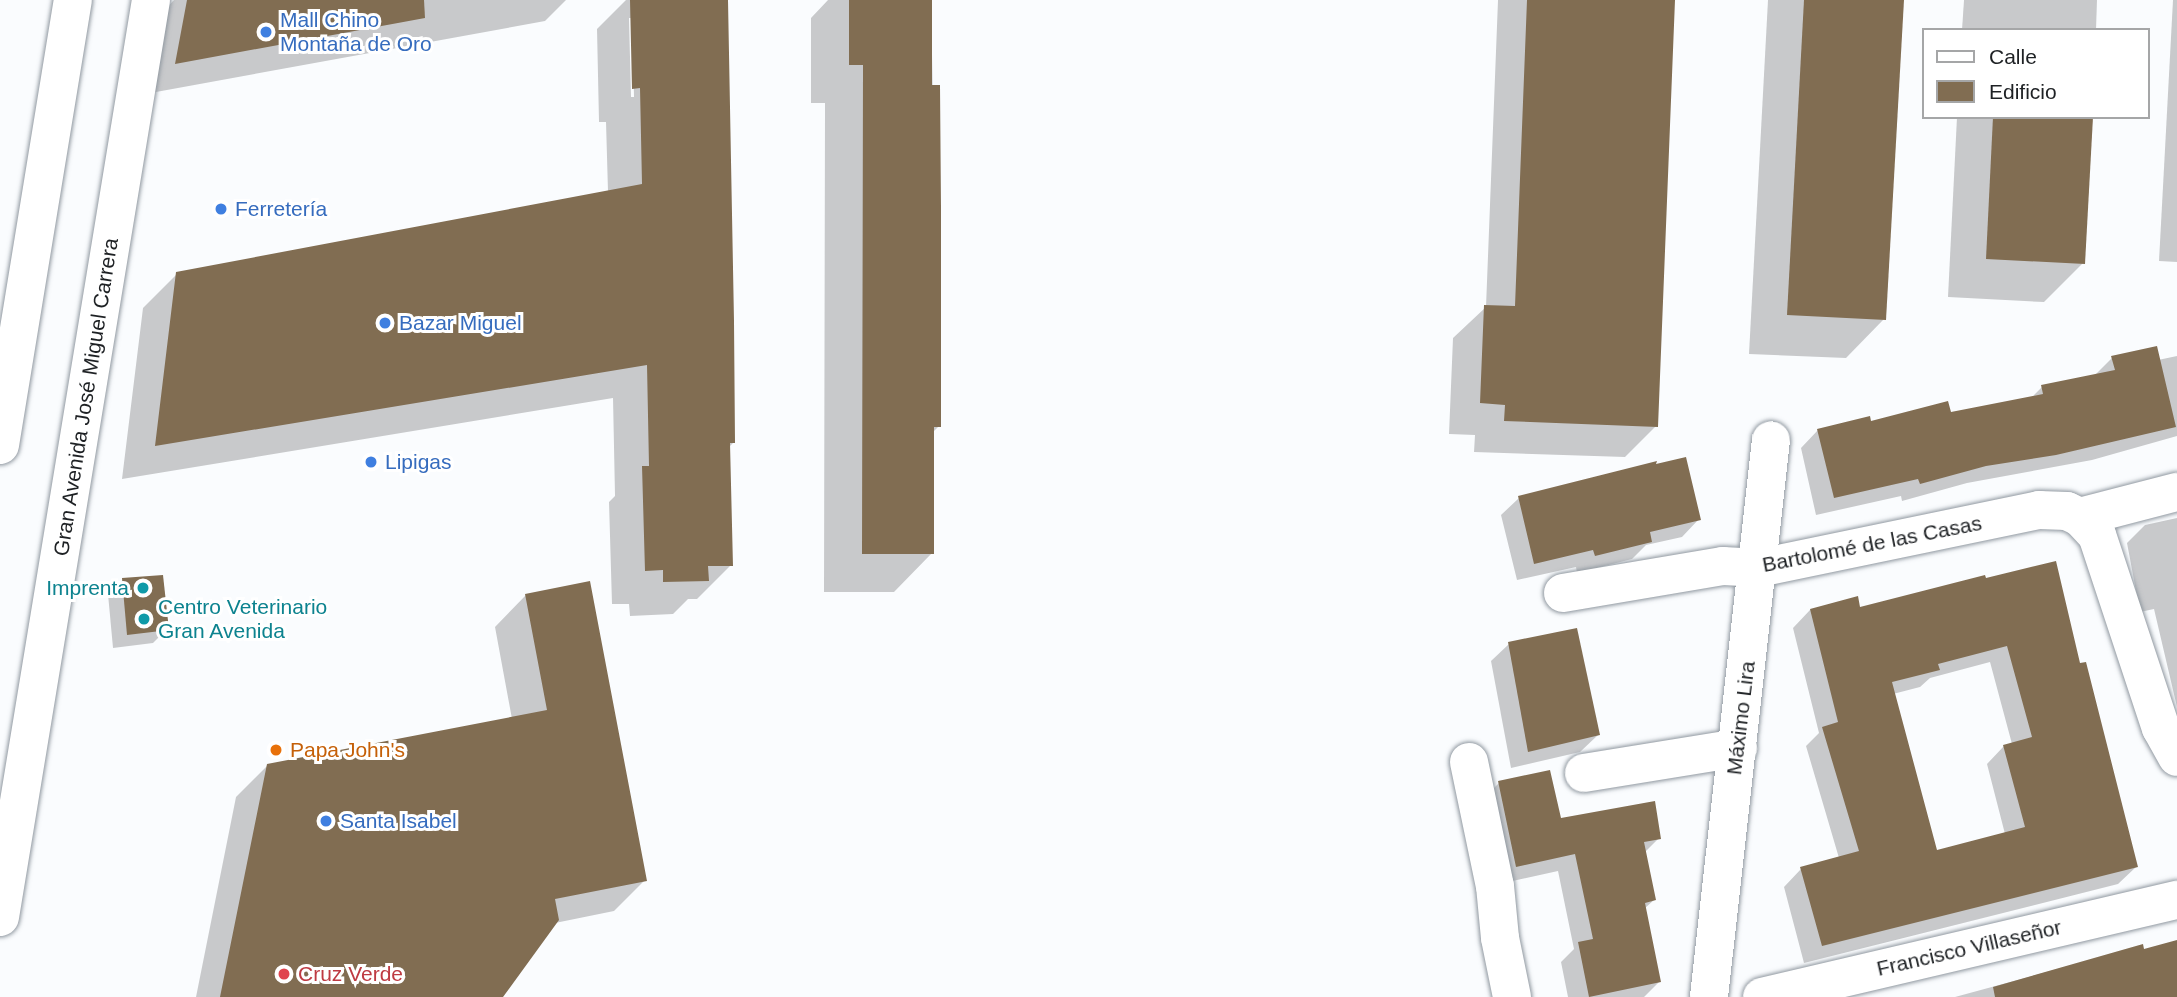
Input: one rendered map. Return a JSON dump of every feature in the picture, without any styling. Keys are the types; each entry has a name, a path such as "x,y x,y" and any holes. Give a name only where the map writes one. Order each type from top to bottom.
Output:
{"street":[{"path":"0,446 73,0"},
{"name":"Gran Avenida José Miguel Carrera","path":"0,917 151,0"},
{"name":"Máximo Lira","path":"1709,997 1759,568 1771,440"},
{"name":"Bartolomé de las Casas","path":"1563,593 1723,566 1759,568 2039,510 2053,508 2080,517 2177,492"},
{"path":"2080,517 2097,535 2102,546 2161,728 2177,757"},
{"path":"1584,773 1738,748"},
{"path":"1469,762 1495,886 1500,937 1513,997"},
{"name":"Francisco Villaseñor","path":"1762,997 2177,900"}],"building":[{"name":"Mall Chino Montaña de Oro","path":"187,0 424,0 425,18 175,64"},
{"path":"630,0 728,0 734,321 735,443 730,443 733,566 708,566 709,581 663,582 663,570 645,571 642,466 649,466 647,365 155,446 176,272 642,184 640,88 632,89"},
{"path":"849,0 932,0 932,85 940,85 941,208 941,427 934,427 934,554 862,554 863,65 849,65"},
{"path":"1527,0 1675,0 1658,427 1504,421 1505,405 1480,403 1484,305 1515,306"},
{"path":"1804,0 1904,0 1886,320 1787,315"},
{"path":"1993,119 2093,119 2085,264 1986,259"},
{"path":"2157,346 2176,427 2056,455 1986,466 1920,484 1918,479 1834,498 1817,429 1870,416 1871,421 1948,401 1951,412 2043,394 2041,385 2115,370 2111,356"},
{"path":"1686,457 1701,520 1650,532 1652,542 1595,556 1593,550 1534,564 1518,496 1657,461 1656,464"},
{"path":"2056,561 2080,663 2086,662 2138,867 1822,946 1800,867 1859,851 1822,727 1838,722 1810,609 1858,596 1860,607 1985,575 1986,578","holes":["2007,646 2032,737 2003,745 2025,827 1937,850 1892,682 1940,670 1938,664"]},
{"path":"163,575 169,630 127,635 122,578"},
{"path":"590,581 647,881 555,899 559,920 503,997 220,997 267,764 547,710 525,594"},
{"path":"1577,628 1600,735 1528,752 1508,642"},
{"path":"1550,770 1561,818 1655,801 1661,839 1644,842 1656,900 1645,903 1661,982 1589,997 1578,942 1593,939 1575,854 1516,867 1498,781"},
{"path":"2177,940 2177,997 1995,997 1993,987 2143,944 2144,949"}],"place":[{"name":"Mall Chino Montaña de Oro","path":"266,32"},
{"name":"Ferretería","path":"221,209"},
{"name":"Bazar Miguel","path":"385,323"},
{"name":"Lipigas","path":"371,462"},
{"name":"Imprenta","path":"143,588"},
{"name":"Centro Veterinario Gran Avenida","path":"144,619"},
{"name":"Papa John's","path":"276,750"},
{"name":"Santa Isabel","path":"326,821"},
{"name":"Cruz Verde","path":"284,974"}]}
